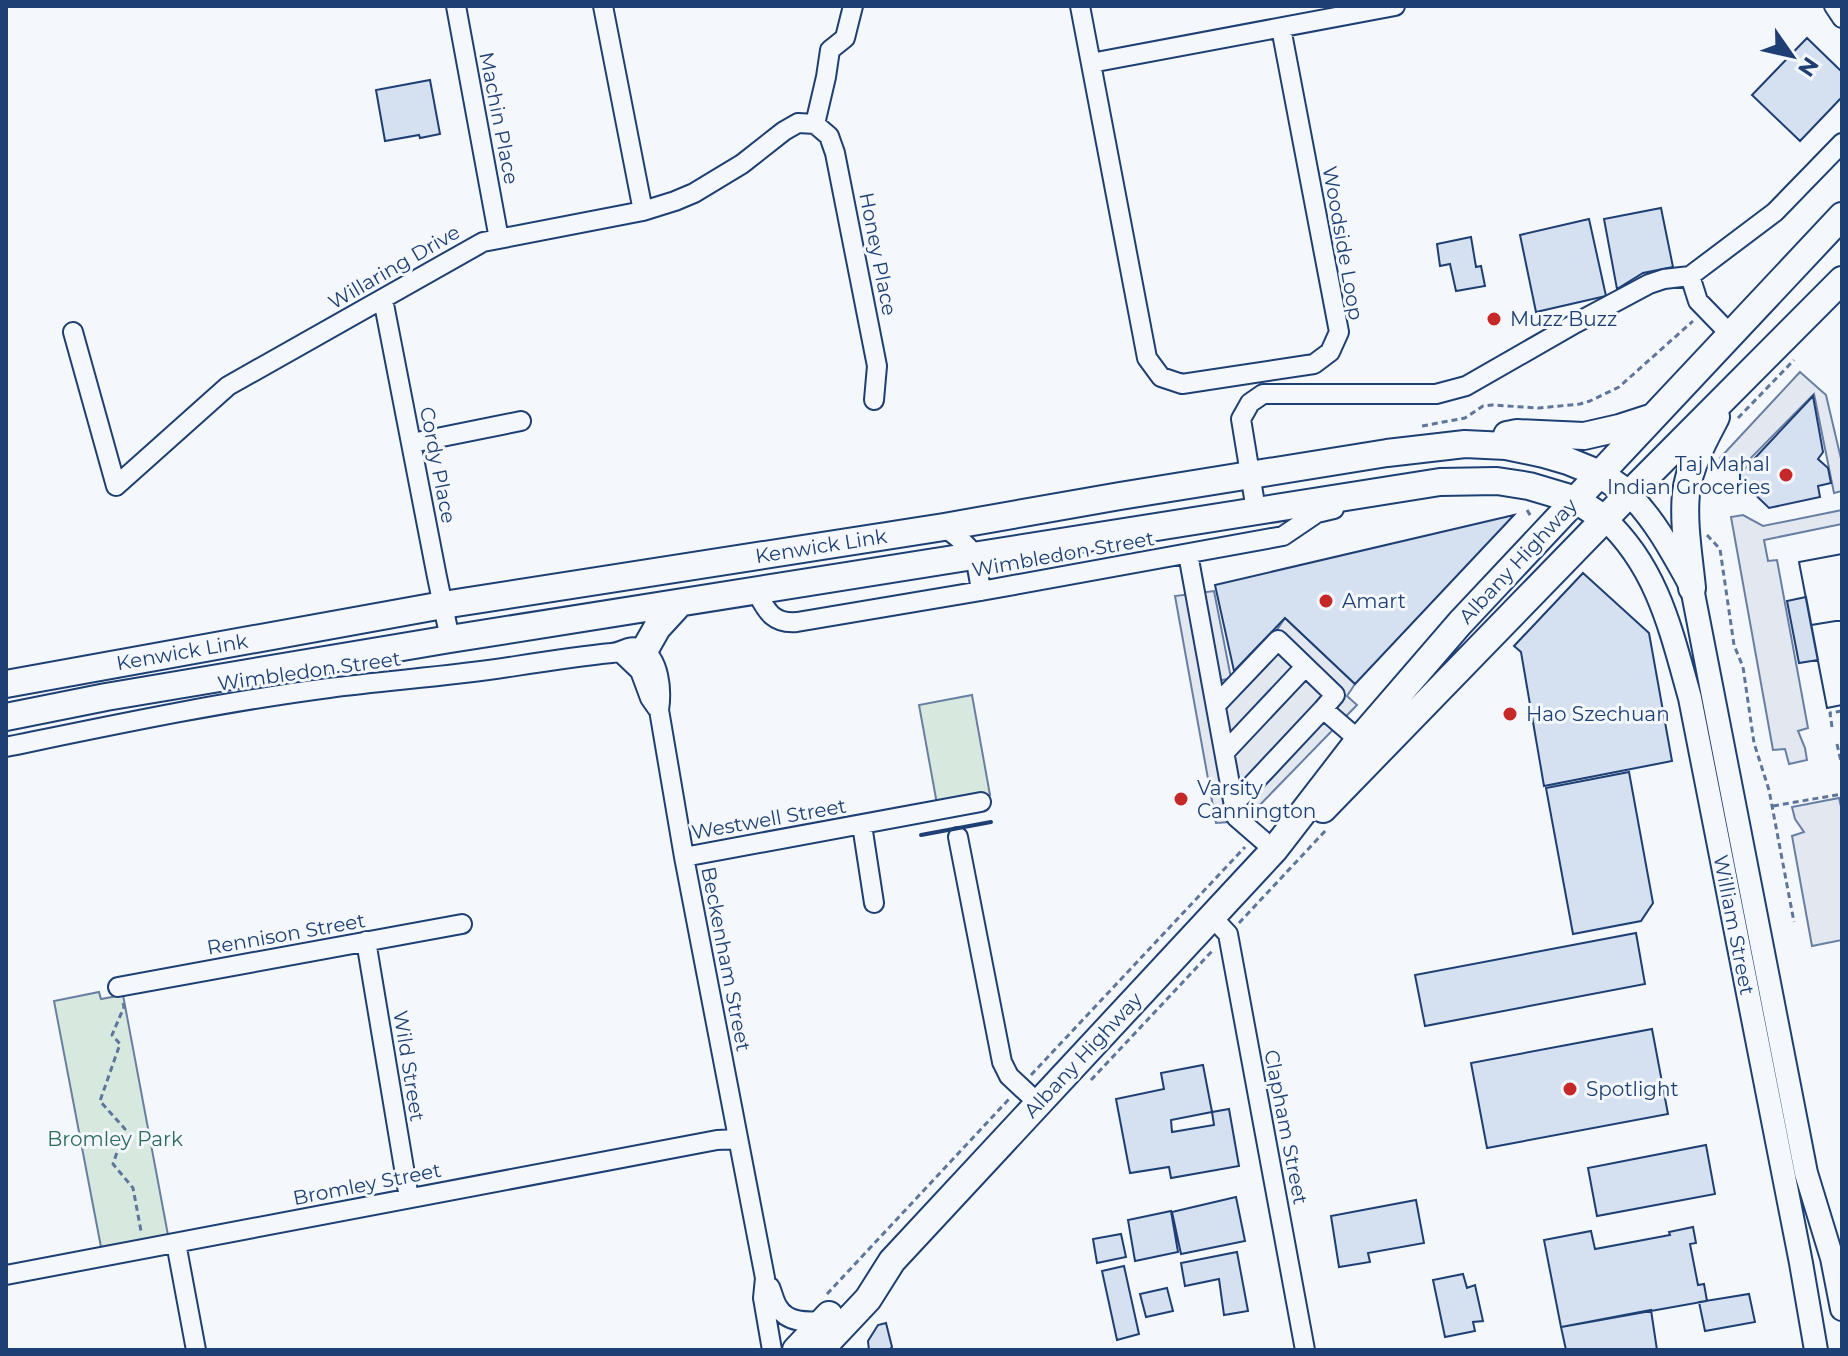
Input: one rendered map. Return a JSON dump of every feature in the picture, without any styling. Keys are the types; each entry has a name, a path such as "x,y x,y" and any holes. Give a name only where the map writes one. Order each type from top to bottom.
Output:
{"highway":[{"name":"Albany Highway","path":"820,1350 868,1299 892,1261 1029,1094 1220,926 1266,842 1460,623 1842,216"},
{"name":"Albany Highway","path":"1266,842 1324,809 1629,494 1842,280"},
{"path":"1692,588 1686,493 1703,440 1730,393"},
{"path":"1465,444 1517,433 1584,436 1654,416"},
{"name":"Kenwick Link","path":"6,684 443,605 944,527 1387,453 1465,444 1506,446 1544,454 1600,474 1629,494"},
{"name":"Kenwick Link","path":"6,717 450,639 1440,482 1497,481 1529,486 1576,500 1605,519"},
{"path":"632,652 680,603"},
{"name":"Albany Highway","path":"796,1350 822,1310 892,1261"}],"main road":[{"name":"William Street","path":"1629,494 1663,537 1692,588 1806,1173 1832,1258 1842,1309"},
{"name":"William Street","path":"1605,519 1642,563 1654,584 1690,698 1816,1350"}],"street":[{"name":"Machin Place","path":"456,6 499,239"},
{"path":"603,6 643,211"},
{"path":"815,124 830,50 845,38 853,6"},
{"name":"Woodside Loop","path":"1080,6 1147,358 1161,377 1182,384 1314,364 1330,352 1339,332 1281,28"},
{"path":"1091,63 1395,6"},
{"path":"1834,6 1842,18"},
{"name":"Willaring Drive","path":"73,332 116,486 228,386 483,242 643,211 694,193 742,164 798,123 815,124"},
{"name":"Honey Place","path":"815,124 829,136 835,153 877,366 874,400"},
{"path":"1256,510 1241,419 1250,403 1263,394 1436,394 1466,386 1649,284 1690,276 1775,212 1842,143"},
{"path":"1690,276 1698,301 1730,334"},
{"name":"Cordy Place","path":"383,299 450,639"},
{"path":"412,443 521,421"},
{"name":"Wimbledon Street","path":"756,591 774,618 790,623 1283,536 1317,513 1360,504 1380,491"},
{"path":"944,527 965,542 975,555 981,591"},
{"path":"1188,554 1236,817 1266,842"},
{"path":"1217,704 1278,640 1335,695 1234,804"},
{"name":"Wimbledon Street","path":"6,747 311,691 471,673 568,657 632,652"},
{"name":"Beckenham Street","path":"632,652 651,660 657,671 661,701 659,710 684,857 765,1278 784,1315 798,1320 822,1310"},
{"path":"1225,752 1305,667"},
{"path":"1323,709 1359,740"},
{"name":"Westwell Street","path":"684,857 981,802"},
{"name":"Westwell Street","path":"862,825 874,903"},
{"path":"958,837 1002,1062 1009,1076 1029,1094"},
{"name":"Rennison Street","path":"120,991 462,924"},
{"name":"Clapham Street","path":"1220,926 1305,1350"},
{"name":"Wild Street","path":"366,941 409,1198"},
{"name":"Bromley Street","path":"6,1275 717,1140 738,1139"},
{"path":"176,1243 196,1350"},
{"name":"Beckenham Street","path":"765,1278 763,1298 772,1350"}],"path":[{"path":"1483,406 1539,408 1580,404 1619,387 1705,309"},
{"path":"1737,419 1797,356"},
{"path":"1580,404 1582,413"},
{"path":"1527,510 1534,523"},
{"path":"1705,533 1720,549 1734,645 1743,667 1754,743 1773,806 1794,922"},
{"path":"1832,727 1830,713 1842,711"},
{"path":"1837,744 1842,766"},
{"path":"1773,806 1842,794"},
{"path":"1087,1084 1220,926 1334,821"},
{"path":"822,1310 1266,842"},
{"path":"120,991 124,1007 112,1035 120,1044 100,1101 125,1129 113,1164 133,1188 143,1240"}],"green space":[{"path":"972,695 990,795 937,804 919,705"},
{"name":"Bromley Park","path":"99,992 101,999 123,995 168,1235 101,1247 54,1001"}],"shaded area":[{"path":"1800,372 1826,395 1842,463 1842,491 1834,493 1814,394 1738,471 1720,458"},
{"path":"1842,510 1842,524 1764,540 1768,561 1777,560 1808,728 1798,731 1807,760 1789,764 1785,749 1773,750 1731,517 1743,515 1763,526"},
{"path":"1214,591 1231,678 1206,684 1230,822 1216,823 1175,596"},
{"path":"1285,618 1355,684 1347,696 1357,705 1253,812 1244,805 1224,707"},
{"path":"1839,798 1842,811 1842,940 1812,946 1792,836 1804,832 1795,819 1792,807"}],"building":[{"path":"1807,38 1842,72 1842,97 1800,141 1752,95"},
{"path":"430,80 440,134 385,141 376,90"},
{"path":"1661,208 1673,267 1643,273 1617,289 1604,219"},
{"path":"1589,219 1606,296 1536,312 1520,235"},
{"path":"1471,237 1476,267 1481,266 1485,286 1456,291 1450,264 1440,266 1437,244"},
{"path":"1813,396 1823,452 1818,459 1828,468 1831,483 1818,486 1820,497 1769,508 1740,480 1740,474"},
{"name":"Amart","path":"1514,515 1355,684 1285,618 1234,671 1215,585"},
{"path":"1842,554 1842,705 1827,708 1799,562"},
{"path":"1842,554 1842,620 1811,625 1799,562"},
{"path":"1583,573 1649,633 1672,761 1544,786 1521,652 1514,646"},
{"path":"1806,597 1818,660 1799,663 1787,601"},
{"path":"1842,620 1842,705 1827,708 1811,625"},
{"path":"1629,772 1653,903 1641,921 1573,934 1546,788"},
{"path":"1636,933 1645,984 1425,1026 1415,975"},
{"name":"Spotlight","path":"1652,1029 1668,1114 1487,1148 1471,1063"},
{"path":"1203,1065 1212,1112 1229,1109 1239,1166 1171,1178 1169,1167 1130,1173 1116,1099 1164,1089 1161,1073","holes":["1212,1112 1214,1125 1172,1132 1171,1120"]},
{"path":"1706,1145 1715,1194 1597,1216 1588,1168"},
{"path":"1236,1197 1245,1241 1181,1254 1172,1212"},
{"path":"1416,1200 1424,1243 1368,1253 1370,1262 1339,1267 1331,1216"},
{"path":"1171,1211 1178,1252 1135,1261 1128,1220"},
{"path":"1693,1227 1696,1243 1690,1244 1698,1285 1704,1284 1707,1301 1561,1327 1544,1240 1591,1231 1595,1249 1670,1235 1669,1232"},
{"path":"1121,1234 1126,1257 1097,1263 1093,1239"},
{"path":"1237,1252 1248,1311 1224,1315 1219,1279 1185,1286 1181,1263"},
{"path":"1124,1266 1139,1334 1117,1340 1102,1271"},
{"path":"1463,1274 1467,1288 1475,1285 1483,1321 1473,1322 1475,1331 1445,1337 1433,1280"},
{"path":"1167,1288 1173,1311 1146,1317 1140,1294"},
{"path":"1749,1294 1755,1322 1705,1331 1699,1302"},
{"path":"1651,1310 1657,1350 1566,1350 1561,1327"},
{"path":"886,1323 892,1347 889,1350 869,1350 868,1341 878,1325"}],"wall":[{"path":"921,835 991,822"}],"place":[{"name":"Muzz Buzz","path":"1494,319"},
{"name":"Taj Mahal Indian Groceries","path":"1786,475"},
{"name":"Amart","path":"1326,601"},
{"name":"Hao Szechuan","path":"1510,714"},
{"name":"Varsity Cannington","path":"1181,799"},
{"name":"Spotlight","path":"1570,1089"}]}
